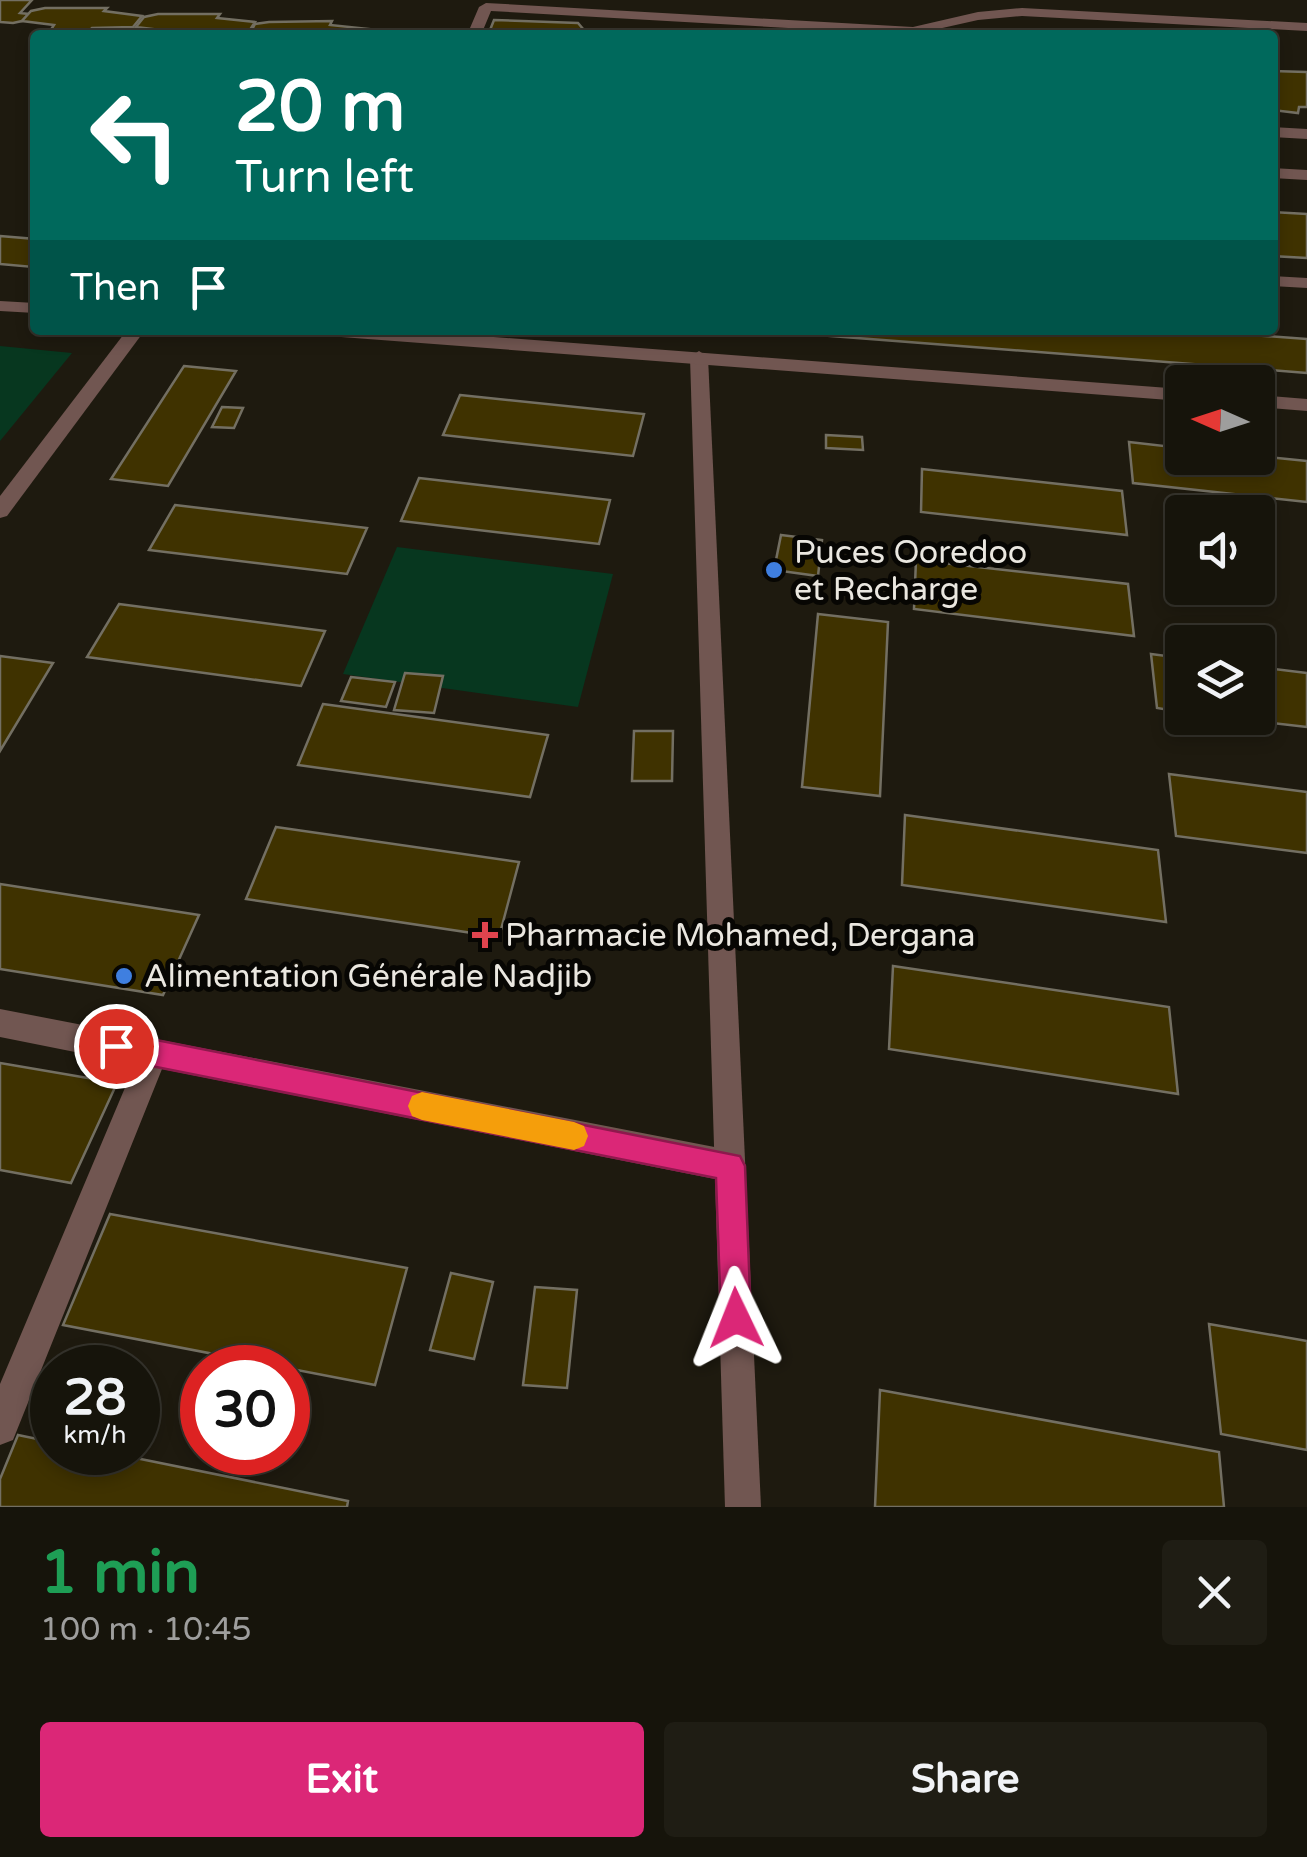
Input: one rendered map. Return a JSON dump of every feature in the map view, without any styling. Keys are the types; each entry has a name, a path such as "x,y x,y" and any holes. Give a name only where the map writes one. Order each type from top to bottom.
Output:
{"street":[{"path":"476,30 486,7 838,30"},
{"path":"913,30 1011,12 1307,28"},
{"path":"626,30 631,15"},
{"path":"700,30 704,20"},
{"path":"1278,132 1307,134"},
{"path":"1278,173 1307,175"},
{"path":"1278,281 1307,283"},
{"path":"0,306 30,308"},
{"path":"0,511 132,335"},
{"path":"397,335 1165,394"},
{"path":"700,357 743,1507"},
{"path":"1275,402 1307,404"},
{"path":"0,1022 730,1166"},
{"path":"0,1427 154,1053"}],"green space":[{"path":"0,346 72,353 0,441"},
{"path":"397,547 613,574 578,707 343,674"}],"building":[{"path":"0,0 32,0 20,13 29,14 22,21 0,22"},
{"path":"107,8 104,11 142,16 133,27 51,30 54,25 22,21 31,11"},
{"path":"220,14 217,18 255,22 250,30 136,27 144,17"},
{"path":"494,20 578,23 584,30 490,30"},
{"path":"332,21 330,25 369,29 252,30 255,24"},
{"path":"1278,71 1307,72 1307,107 1299,107 1298,113 1278,111"},
{"path":"1278,212 1307,214 1307,258 1278,256"},
{"path":"0,236 30,239 30,267 0,264"},
{"path":"819,335 1251,335 1307,339 1307,373 1275,371 1275,365 1204,365"},
{"path":"184,366 236,371 168,486 111,479"},
{"path":"460,395 644,414 633,456 443,435"},
{"path":"222,407 243,408 234,428 212,427"},
{"path":"826,435 862,437 863,450 826,448"},
{"path":"1129,442 1165,446 1165,475 1275,475 1275,458 1307,461 1307,502 1275,499 1275,495 1133,483"},
{"path":"922,469 1122,491 1127,535 921,512"},
{"path":"419,478 610,500 599,544 401,521"},
{"path":"175,505 367,528 347,574 149,550"},
{"path":"781,535 822,540 818,576 774,570"},
{"path":"916,560 1128,584 1134,636 914,609"},
{"path":"119,604 325,631 301,686 87,657"},
{"path":"818,614 888,622 880,796 802,787"},
{"path":"1151,654 1165,656 1165,709 1157,708"},
{"path":"0,656 53,663 0,751"},
{"path":"1275,669 1307,673 1307,727 1275,723"},
{"path":"405,673 443,676 434,713 394,710"},
{"path":"351,677 395,682 386,707 341,701"},
{"path":"323,704 548,735 530,797 298,765"},
{"path":"634,731 673,731 672,781 632,781"},
{"path":"1169,774 1307,792 1307,853 1176,836"},
{"path":"905,815 1158,850 1166,922 902,885"},
{"path":"276,827 519,862 499,937 246,899"},
{"path":"0,884 199,915 163,995 0,969"},
{"path":"893,966 1169,1007 1178,1094 889,1049"},
{"path":"0,1063 117,1083 71,1183 0,1170"},
{"path":"110,1214 407,1268 375,1385 310,1372 310,1345 180,1348 63,1325"},
{"path":"451,1273 493,1282 474,1359 430,1350"},
{"path":"535,1287 577,1290 567,1388 523,1385"},
{"path":"1209,1324 1307,1341 1307,1450 1221,1434"},
{"path":"880,1390 1219,1452 1224,1507 875,1507"},
{"path":"18,1435 30,1437 30,1475 160,1475 160,1463 180,1467 180,1475 220,1475 348,1501 347,1507 0,1507 0,1479"}],"slow traffic":[{"path":"422,1106 574,1136"}],"place":[{"name":"Puces Ooredoo et Recharge","path":"774,570"},
{"name":"Pharmacie Mohamed, Dergana","path":"485,935"},
{"name":"Alimentation Générale Nadjib","path":"124,976"}],"route":[{"path":"116,1046 730,1166 736,1318"}]}
